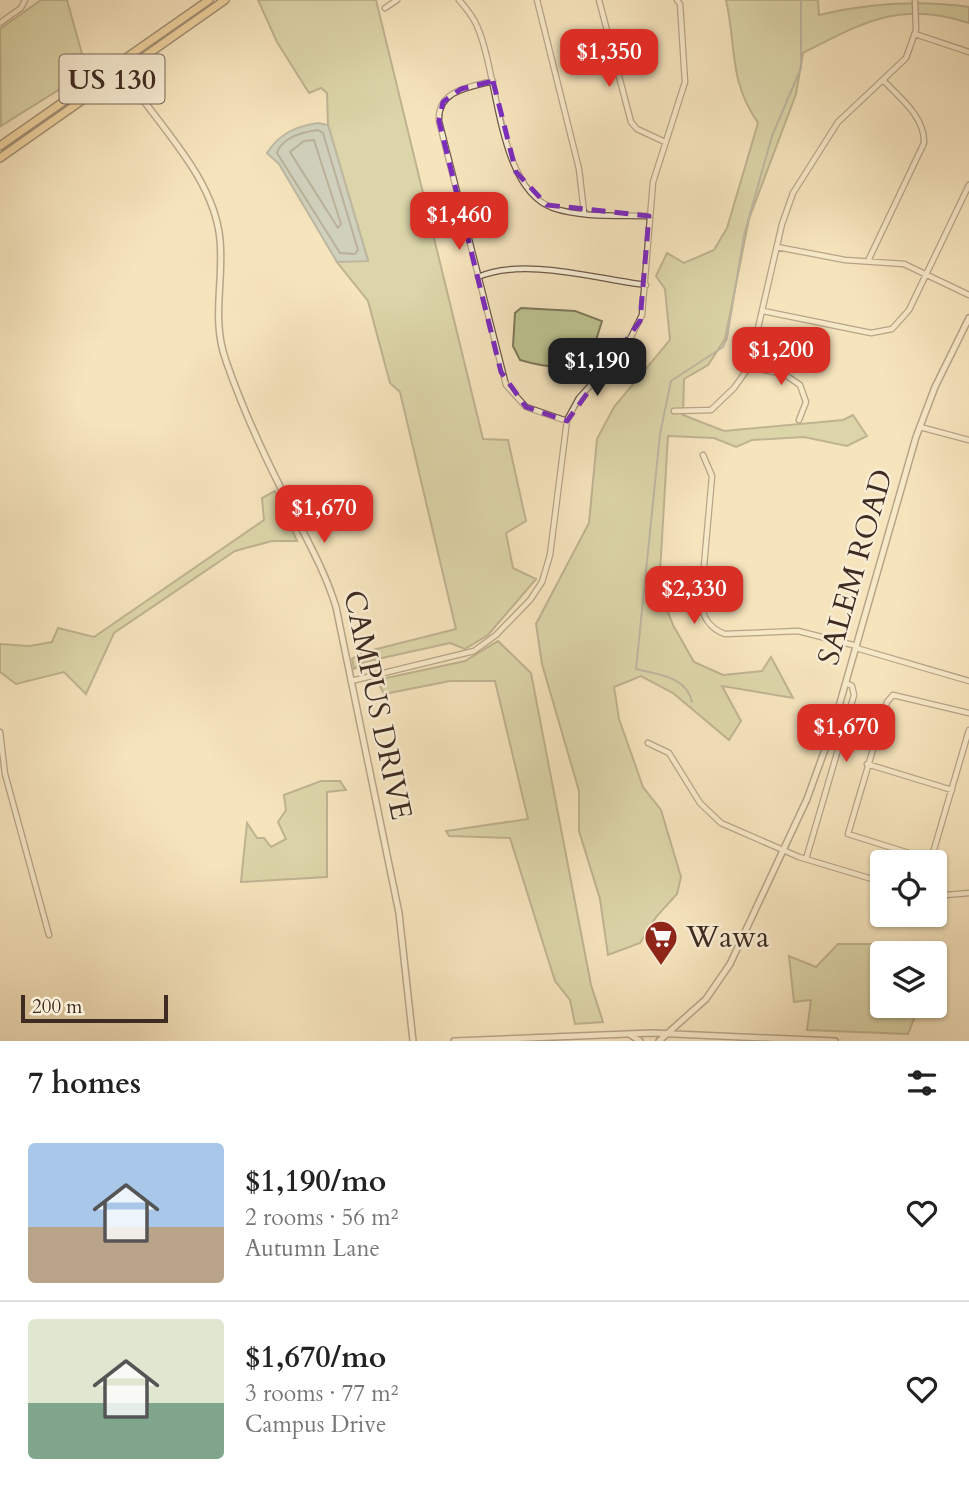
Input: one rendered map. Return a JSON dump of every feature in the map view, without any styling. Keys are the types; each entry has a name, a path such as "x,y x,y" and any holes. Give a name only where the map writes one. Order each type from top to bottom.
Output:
{"highway":[{"name":"US 130","path":"0,146 197,4 209,0"},
{"name":"US 130","path":"0,158 225,0"}],"street":[{"path":"0,23 21,8 25,0"},
{"path":"385,8 397,0"},
{"path":"459,0 477,26 512,160 522,182 551,207 649,216"},
{"path":"537,0 579,169 584,212"},
{"path":"599,0 631,122 637,129 665,142"},
{"path":"351,681 474,650 496,635 530,600 545,575 550,555 567,422 579,398 635,334 642,315 654,174 685,82 677,0"},
{"path":"674,411 711,410 734,388 749,367 790,198 825,139 849,110 884,81 906,58 915,34 915,0"},
{"path":"915,34 969,52"},
{"path":"135,89 132,75 136,62"},
{"path":"111,80 123,81 135,89"},
{"path":"493,81 453,93 439,111 440,126 501,372 509,390 526,408 567,422"},
{"path":"868,261 924,143 917,118 884,81"},
{"name":"CAMPUS DRIVE","path":"135,89 197,177 212,206 221,248 216,302 221,345 281,488 330,586 399,913 413,1041"},
{"path":"763,311 794,315 860,332 882,333 896,326 907,314 969,185"},
{"path":"777,247 845,260 899,263 926,272 969,295"},
{"path":"478,277 495,270 521,268 646,285"},
{"name":"SALEM ROAD","path":"660,1041 706,999 726,970 819,768 920,427 969,318"},
{"path":"749,367 789,376 800,384 806,402 799,420"},
{"path":"920,427 969,440"},
{"path":"702,455 712,476 701,600 704,617 715,629 725,634 798,631 969,681"},
{"path":"806,859 854,695 852,686 846,683"},
{"path":"897,850 848,834 887,702 892,695 969,713"},
{"path":"934,850 969,730"},
{"path":"0,732 5,774 49,934"},
{"path":"648,743 669,753 700,803 717,820 806,859 870,878"},
{"path":"867,764 952,790"},
{"path":"947,895 969,893"},
{"path":"626,1033 640,1041"},
{"path":"454,1041 670,1033 835,1041"}],"highlighted area":[{"path":"493,81 516,172 547,205 649,216 640,321 567,421 526,407 501,372 439,121 443,102 461,89"}],"green space":[{"path":"41,0 67,0 87,72 1,126 0,29"},
{"path":"258,0 376,0 483,439 508,440 526,521 506,533 513,568 536,579 488,635 465,649 450,643 364,662 354,669 352,659 361,653 456,629 400,392 390,383 368,301 337,262 368,260 328,125 327,93 321,88 309,93 277,42"},
{"path":"726,0 818,0 819,15 894,4 950,5 969,7 969,23 945,16 902,14 864,24 803,53 796,94 749,219 725,339 708,365 684,379 683,415 724,431 843,420 853,415 867,436 847,446 804,437 752,440 736,447 714,438 668,436 659,589 673,625 694,662 723,675 762,671 771,657 793,698 722,686 741,721 729,740 673,693 641,676 614,687 619,719 643,787 661,810 681,877 677,894 656,917 640,943 608,955 600,899 579,831 579,791 542,664 536,624 589,523 597,439 614,407 670,340 665,289 656,276 667,253 684,263 714,250 727,228 758,123 748,107 738,77"},
{"path":"521,308 575,311 602,321 590,359 556,367 520,360 513,346 515,313"},
{"path":"275,491 297,541 272,541 235,551 114,633 86,694 64,672 16,684 0,672 0,644 30,646 52,642 58,628 94,637 264,520 262,498"},
{"path":"498,641 531,673 591,985 603,1022 575,1024 570,1000 555,981 510,838 449,836 446,831 528,819 495,681 450,681 384,694 377,680 465,661"},
{"path":"321,781 340,781 346,790 327,792 327,877 241,882 247,823 257,838 264,838 271,847 286,839 278,822 286,810 284,795"},
{"path":"838,944 870,944 870,1018 914,1018 908,1034 807,1030 811,1000 794,1002 789,956 816,967"}],"water":[{"path":"318,123 328,125 368,261 337,262 279,164 267,153 289,132"}],"waterway":[{"path":"692,702 689,693 677,682 662,675 636,669 660,434 671,381 723,347 727,338 744,235 772,136 801,68 801,0"}],"place":[{"name":"Wawa","path":"661,967"}]}
